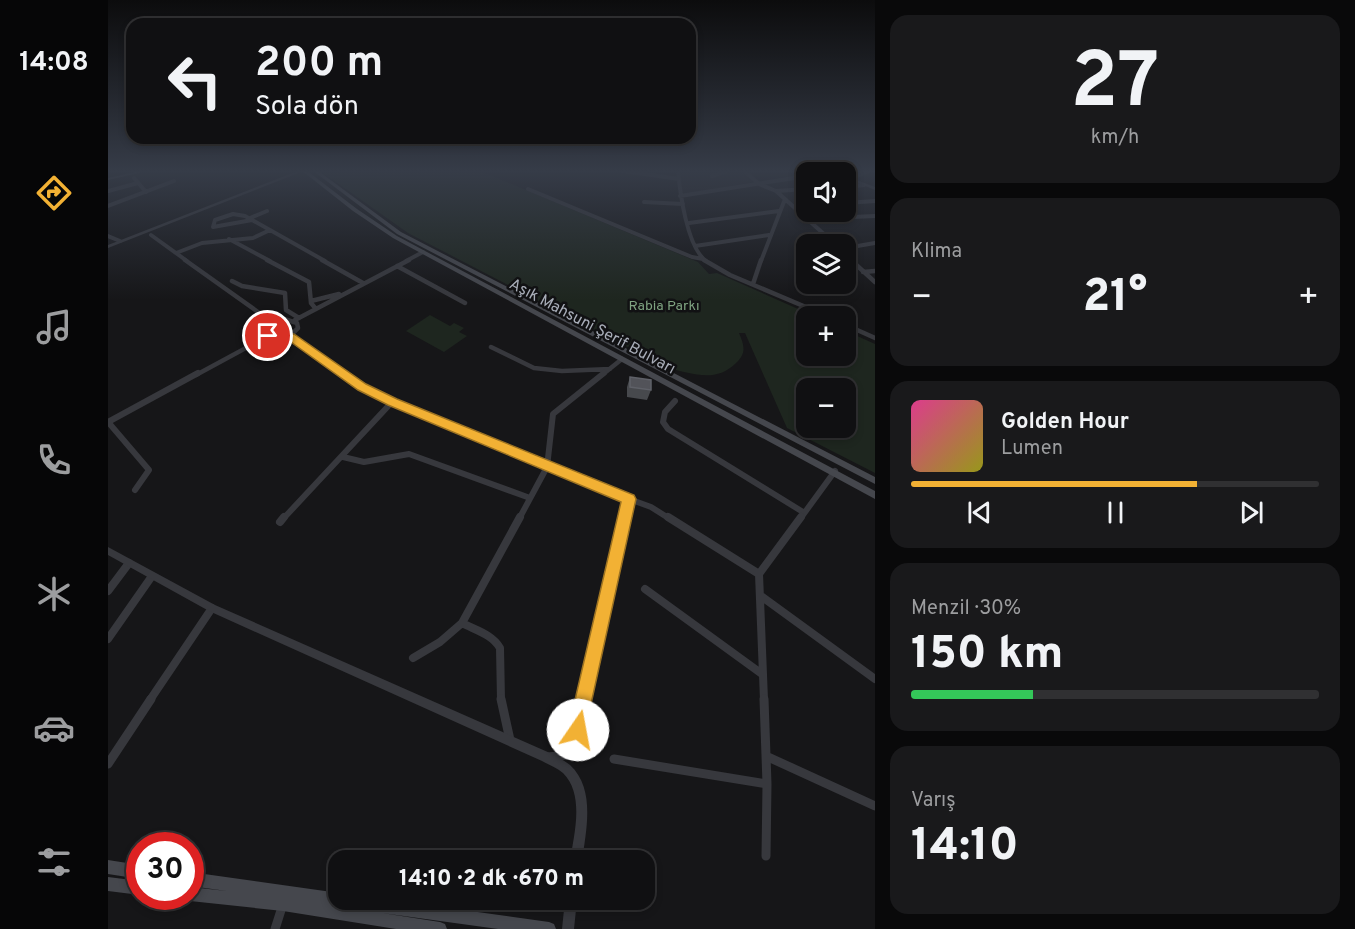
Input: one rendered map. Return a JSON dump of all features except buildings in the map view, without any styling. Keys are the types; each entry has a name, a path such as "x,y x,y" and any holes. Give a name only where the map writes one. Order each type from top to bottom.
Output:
{"main road":[{"name":"Aşık Mahsuni Şerif Bulvarı","path":"361,213 377,226 423,252 835,471 875,495"},
{"name":"Aşık Mahsuni Şerif Bulvarı","path":"372,213 399,233 875,481"},
{"path":"108,867 126,870"},
{"path":"204,881 328,898"},
{"path":"108,884 126,886"},
{"path":"204,895 284,904 365,923 440,929"},
{"path":"412,910 549,929"}],"street":[{"path":"108,247 192,213"},
{"path":"262,213 251,219 213,227 215,220 228,215 240,214 251,219 363,283"},
{"path":"586,213 692,257 703,259 730,275 804,306"},
{"path":"685,213 695,246 703,259"},
{"path":"688,223 756,213"},
{"path":"753,284 778,213"},
{"path":"856,217 875,216"},
{"path":"811,222 824,234"},
{"path":"176,253 202,243 229,238 253,238 270,230"},
{"path":"151,235 273,322"},
{"path":"695,246 769,235"},
{"path":"108,236 120,241"},
{"path":"229,238 309,282 311,301 316,309"},
{"path":"856,246 875,243"},
{"path":"268,336 266,330 273,322 297,319 423,252"},
{"path":"856,265 875,282"},
{"path":"397,266 465,303"},
{"path":"863,272 875,271"},
{"path":"222,286 238,278"},
{"path":"135,490 149,471 108,422 268,336 278,338 290,336 298,328 297,319 286,310 285,292 242,286 232,281"},
{"path":"311,301 345,293"},
{"path":"856,329 875,338"},
{"path":"290,336 362,387 392,402 547,467 651,507 759,574"},
{"path":"491,347 499,348 519,362 534,368 610,369"},
{"path":"413,658 462,624 547,467 553,414 622,359"},
{"path":"675,401 665,412 663,422 677,437 803,512"},
{"path":"280,522 344,457 392,402"},
{"path":"344,457 364,462 409,454 530,498"},
{"path":"766,856 767,784 759,574 835,471"},
{"path":"546,757 568,755 575,744 629,499"},
{"path":"108,551 212,608 546,757 568,770 580,791 581,822 577,850"},
{"path":"108,591 129,563"},
{"path":"108,639 152,576"},
{"path":"645,589 762,674"},
{"path":"760,596 875,678"},
{"path":"108,764 212,608"},
{"path":"462,624 495,640 499,645 502,655 499,675 503,723 510,741"},
{"path":"766,756 875,806"},
{"path":"614,759 767,784"},
{"path":"275,929 284,904"},
{"path":"568,929 570,910"}],"green space":[{"name":"Rabia Parkı","path":"380,213 582,213 698,262 709,274 717,273 796,308 796,366 856,366 856,335 875,344 875,473 807,438 856,438 856,378 796,378 796,433 787,428 745,333 739,333 743,345 742,356 728,369 712,375 686,373 668,368 408,233"},
{"path":"430,315 450,326 454,323 464,328 459,332 467,336 444,352 406,331"}],"route":[{"path":"268,336 283,338 290,336 362,387 392,402 629,499 578,730"}]}
